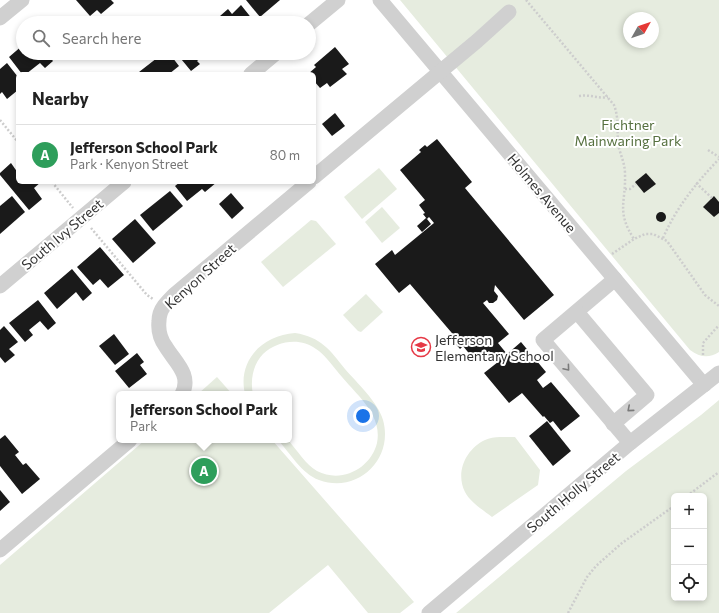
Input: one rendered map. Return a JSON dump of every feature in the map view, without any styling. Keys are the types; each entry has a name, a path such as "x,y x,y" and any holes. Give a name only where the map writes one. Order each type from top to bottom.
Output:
{"street":[{"path":"0,18 22,0"},
{"path":"316,18 338,0"},
{"name":"Holmes Avenue","path":"380,0 704,385"},
{"path":"316,176 509,12"},
{"path":"253,72 268,60"},
{"name":"South Ivy Street","path":"0,286 122,184"},
{"name":"Kenyon Street","path":"183,391 184,376 178,362 166,348 160,334 159,317 164,306 174,295 307,184"},
{"path":"615,279 543,340 630,444"},
{"path":"577,312 647,395 613,424"},
{"name":"South Holly Street","path":"429,613 630,444 719,373"},
{"path":"0,550 126,443"}],"path":[{"path":"526,0 614,104 618,115 618,145 624,160 625,189 623,203 624,218 628,230 634,239 645,234 653,234 663,238 672,246 705,295 719,306"},
{"path":"579,96 588,95 603,98 608,97"},
{"path":"0,120 16,140"},
{"path":"663,238 671,220 696,183 719,158 708,150"},
{"path":"696,183 712,198"},
{"path":"54,184 147,295 164,306"},
{"path":"625,189 630,189 636,184"},
{"path":"703,355 703,343 719,325"},
{"path":"691,493 719,472"},
{"path":"568,613 586,577 596,566 622,543 671,508"}],"green space":[{"name":"Fichtner Mainwaring Park","path":"400,0 719,0 719,352 711,356 697,354 690,350"},
{"path":"379,168 397,189 362,219 344,197"},
{"path":"382,207 400,228 382,243 365,222"},
{"path":"311,220 316,221 336,244 283,287 261,262"},
{"path":"366,294 383,312 361,332 358,331 343,315"},
{"path":"295,333 304,335 324,345 377,406 383,420 385,434 383,448 378,460 370,470 359,477 347,482 333,483 319,480 307,473 280,443 290,443 309,465 317,471 327,475 336,476 354,471 362,466 369,460 374,452 378,439 376,422 362,399 319,351 310,345 296,342 289,342 275,346 263,354 257,363 252,378 253,391 245,391 245,370 249,360 263,344 283,335"},
{"path":"217,377 229,391 201,391"},
{"path":"719,400 719,613 456,613 626,471"},
{"path":"500,437 515,437 540,470 538,485 492,517 477,506 467,496 461,477 464,462 472,449 485,440"},
{"path":"142,443 275,443 414,602 400,613 368,613 328,565 269,613 0,613 0,565"}],"building":[{"path":"76,0 111,0 114,3 101,14 97,10 90,16"},
{"path":"246,0 280,0 261,16 259,16"},
{"path":"241,5 250,16 220,16 228,9 232,14"},
{"path":"335,47 349,64 342,69 347,74 330,87 327,83 320,88 316,83 316,72 310,72 316,67 314,65"},
{"path":"16,51 16,60 53,61 45,68 40,63 29,72 20,72 9,57"},
{"path":"154,60 174,60 179,66 172,72 139,72"},
{"path":"182,60 198,60 197,61 200,64 191,71"},
{"path":"7,63 16,74 16,92 7,99 2,92 0,94 0,69"},
{"path":"335,113 345,126 332,136 322,124"},
{"path":"437,139 472,182 465,188 554,295 524,320 495,285 494,291 498,296 497,300 493,303 489,303 487,300 483,303 509,334 498,343 507,354 521,342 546,372 537,380 543,388 551,382 580,416 561,431 553,421 550,423 544,416 543,417 522,393 509,403 484,373 498,362 489,351 476,362 463,346 460,349 454,342 457,339 410,284 399,293 375,264 392,250 395,255 434,223 429,217 427,219 423,214 425,213 419,205 425,200 400,170 421,152 419,150 425,145 427,147"},
{"path":"11,163 16,170 16,184 39,184 34,188 42,199 29,210 0,175 0,173"},
{"path":"646,173 656,184 644,193 635,182"},
{"path":"178,184 215,184 205,192 202,189 187,201 175,186"},
{"path":"170,191 183,206 153,231 140,215"},
{"path":"231,193 244,208 232,219 219,204"},
{"path":"12,196 25,212 0,234 0,206"},
{"path":"714,196 719,202 719,213 714,217 703,207"},
{"path":"659,212 663,212 665,213 665,221 659,222 656,219 656,215"},
{"path":"426,218 431,224 422,232 417,226"},
{"path":"135,219 156,243 133,263 112,239"},
{"path":"100,247 124,275 108,288 100,279 93,285 77,267"},
{"path":"72,269 92,293 83,301 76,292 57,309 44,293"},
{"path":"38,300 56,323 48,330 40,321 29,330 33,335 25,342 9,323"},
{"path":"4,326 18,342 9,349 15,355 5,363 0,357 0,330"},
{"path":"114,334 129,354 115,365 99,346"},
{"path":"137,353 144,362 140,365 147,374 129,388 115,371"},
{"path":"547,421 571,451 553,466 529,436"},
{"path":"5,435 19,452 15,455 23,465 26,463 40,479 22,494 0,466 0,439"},
{"path":"0,490 10,502 0,511"}],"place":[{"name":"Jefferson Elementary School","path":"421,347"},
{"name":"Jefferson School Park","path":"204,471"}]}
